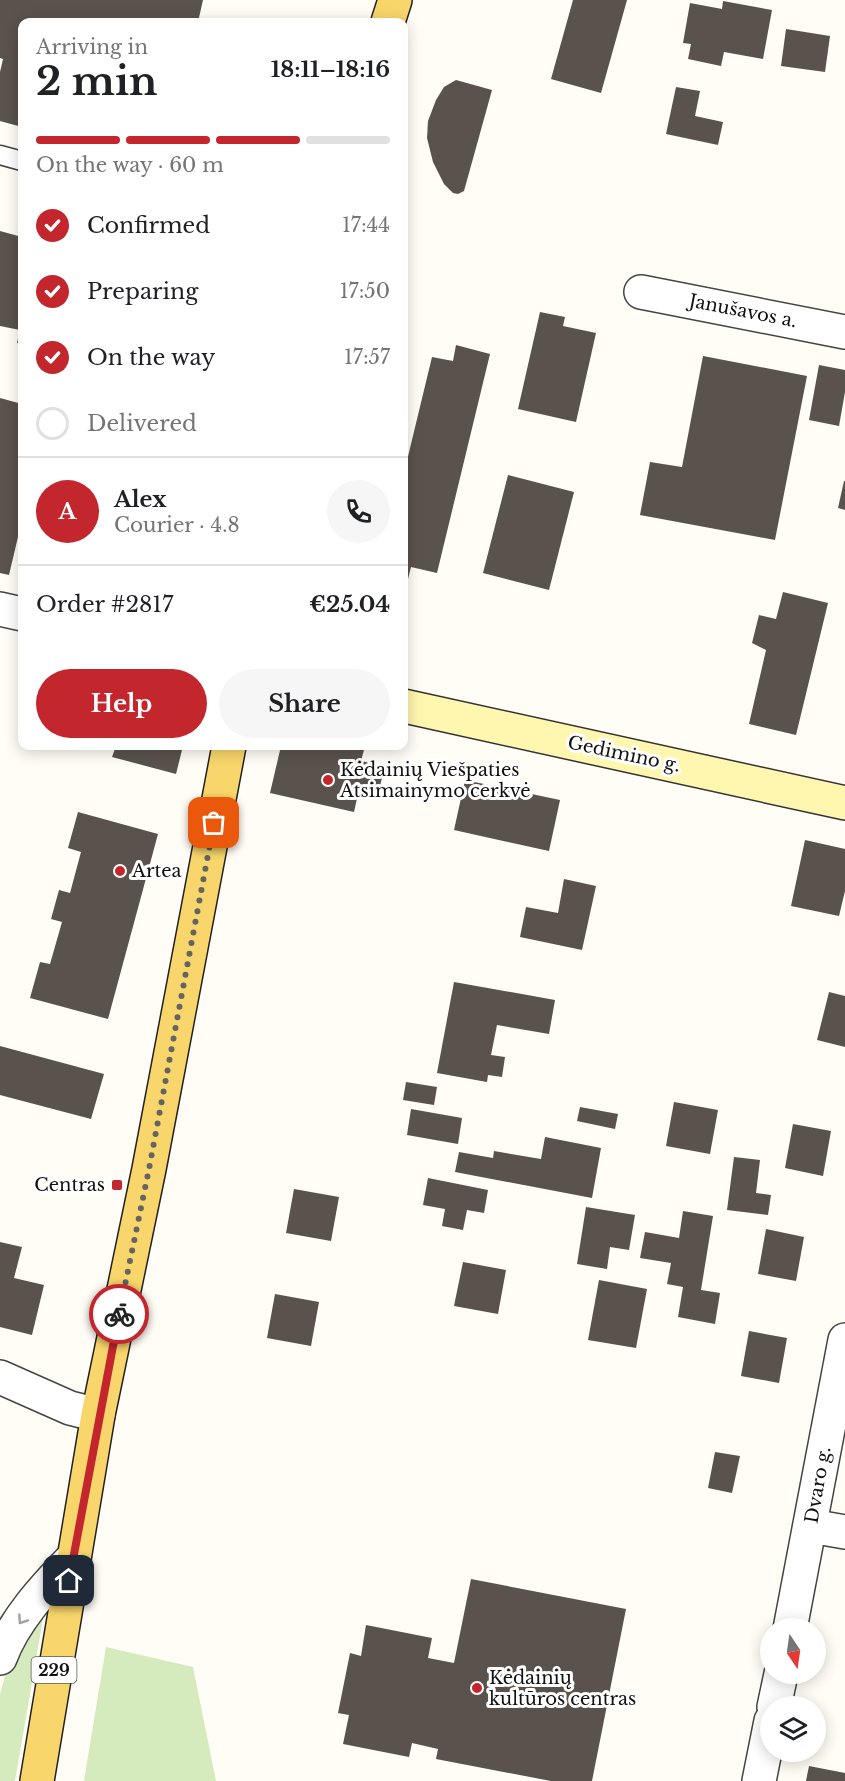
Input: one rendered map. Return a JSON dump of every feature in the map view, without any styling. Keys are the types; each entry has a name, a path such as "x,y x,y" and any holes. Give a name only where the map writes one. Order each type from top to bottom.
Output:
{"main road":[{"path":"389,18 394,0"},
{"name":"Gedimino g.","path":"408,707 845,802"},
{"name":"229","path":"37,1781 72,1558 98,1415 149,1169 228,750"}],"street":[{"name":"Janušavos a.","path":"641,291 845,332"},
{"path":"0,609 18,613"},
{"name":"Dvaro g.","path":"792,1618 845,1340"},
{"path":"0,1377 70,1408 98,1415"},
{"path":"811,1526 845,1532"},
{"path":"0,1658 5,1645 43,1590 72,1558"},
{"path":"759,1781 763,1762"}],"lane":[{"path":"0,155 18,159"}],"green space":[{"path":"45,1607 15,1781 0,1781 0,1694 11,1655"},
{"path":"106,1647 193,1667 216,1781 84,1781"}],"building":[{"path":"0,0 203,0 199,18 18,18 18,126 0,121 0,72 3,59 0,58"},
{"path":"573,0 627,0 601,93 551,79"},
{"path":"723,1 772,10 763,59 724,52 721,66 688,59 691,44 683,43 690,3 722,9"},
{"path":"786,29 830,36 825,72 781,66"},
{"path":"456,80 492,90 464,191 458,194 453,193 444,184 433,162 427,138 428,121 436,100 444,87"},
{"path":"676,87 700,91 695,116 723,122 718,145 666,134"},
{"path":"0,231 18,236 18,330 0,326"},
{"path":"540,312 565,317 563,326 596,333 576,422 518,409"},
{"path":"456,345 490,354 437,573 411,567 408,579 408,456 432,357 453,361"},
{"path":"703,356 807,376 775,540 640,515 650,462 682,467"},
{"path":"819,365 845,370 845,392 839,426 809,420"},
{"path":"0,398 18,403 18,537 9,575 0,573"},
{"path":"508,475 574,492 549,590 483,573"},
{"path":"845,481 845,510 838,508"},
{"path":"783,592 828,603 796,735 749,724 766,650 752,643 759,615 776,619"},
{"path":"115,750 182,750 176,774 112,757"},
{"name":"Kėdainių Viešpaties Atsimainymo cerkvė","path":"280,750 364,750 361,761 385,766 377,798 358,794 354,812 270,793"},
{"path":"465,780 560,800 549,851 454,830"},
{"path":"78,812 158,834 108,1019 30,998 40,962 50,964 62,922 51,919 59,890 70,893 81,852 68,848"},
{"path":"805,840 845,849 845,891 839,916 791,906"},
{"path":"564,879 596,886 582,950 520,937 526,907 558,913"},
{"path":"454,982 555,1000 549,1034 497,1025 491,1055 505,1057 502,1077 488,1075 487,1082 437,1073"},
{"path":"829,992 845,996 845,1047 817,1040"},
{"path":"0,1046 104,1074 91,1119 0,1095"},
{"path":"406,1082 437,1087 434,1105 403,1100"},
{"path":"674,1102 718,1110 710,1154 666,1146"},
{"path":"580,1107 618,1114 615,1129 577,1121"},
{"path":"411,1109 462,1118 458,1144 407,1135"},
{"path":"793,1124 831,1131 823,1176 785,1168"},
{"path":"545,1137 601,1148 592,1198 455,1172 459,1152 493,1158 494,1151 541,1159"},
{"path":"734,1157 760,1160 756,1193 771,1195 768,1215 727,1210"},
{"path":"428,1178 488,1190 484,1213 467,1210 463,1230 442,1226 445,1209 423,1205"},
{"path":"294,1189 339,1197 331,1241 286,1233"},
{"path":"586,1207 635,1215 629,1250 610,1247 607,1269 577,1264"},
{"path":"683,1211 713,1216 701,1290 720,1293 715,1324 678,1317 683,1287 667,1284 671,1263 640,1258 645,1232 679,1238"},
{"path":"766,1229 804,1237 796,1281 758,1274"},
{"path":"0,1242 22,1247 14,1278 44,1285 32,1335 0,1327"},
{"path":"463,1262 506,1270 498,1314 454,1306"},
{"path":"599,1280 647,1289 636,1348 588,1340"},
{"path":"275,1294 319,1302 311,1346 267,1338"},
{"path":"749,1331 787,1338 779,1383 741,1376"},
{"path":"715,1452 740,1456 732,1493 708,1488"},
{"name":"Kėdainių kultūros centras","path":"471,1579 626,1609 592,1781 551,1781 436,1759 438,1749 412,1743 409,1757 343,1744 349,1715 338,1713 350,1653 361,1656 366,1625 432,1638 428,1658 454,1663"},
{"path":"809,1766 845,1773 845,1781 806,1781"}],"way so far":[{"path":"119,1314 149,1169 214,823"}],"place":[{"name":"Kėdainių Viešpaties Atsimainymo cerkvė","path":"328,780"},
{"name":"Artea","path":"120,871"},
{"name":"Centras","path":"117,1185"},
{"name":"Kėdainių kultūros centras","path":"477,1688"}],"route":[{"path":"69,1581 98,1415 119,1314"}]}
